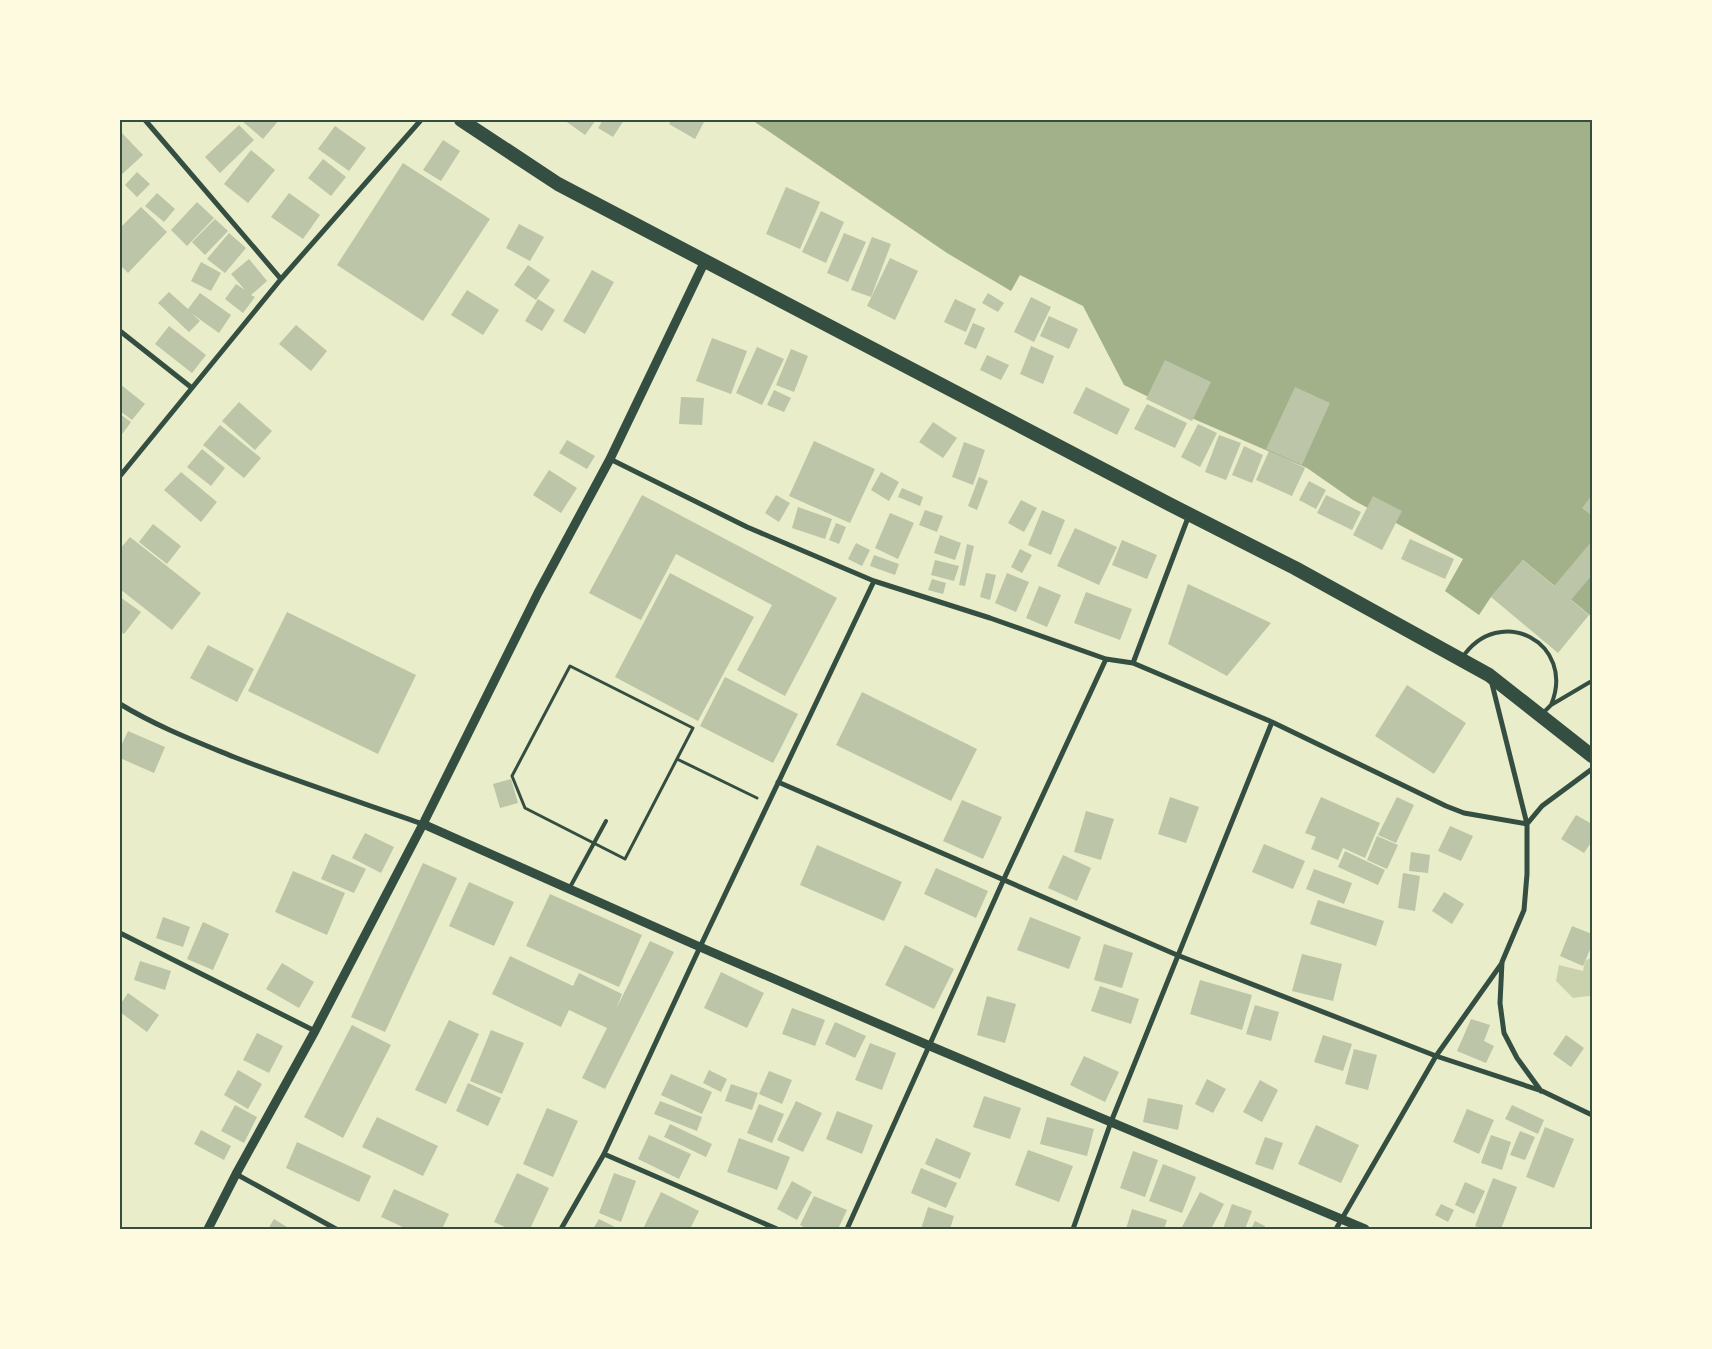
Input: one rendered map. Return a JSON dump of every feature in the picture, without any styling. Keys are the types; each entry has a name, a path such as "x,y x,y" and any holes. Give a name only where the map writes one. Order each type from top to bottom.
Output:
{"highway":[{"path":"461,120 558,184 1295,568 1461,659 1546,710 1592,756"}],"street":[{"path":"145,120 281,279"},
{"path":"120,476 281,279 421,120"},
{"path":"208,1229 236,1174 316,1031 423,824 538,593 610,459 705,261"},
{"path":"120,331 192,388"},
{"path":"610,459 746,527 874,581 990,618 1106,659 1133,663 1272,722 1446,806 1464,813 1527,824"},
{"path":"1133,663 1189,514"},
{"path":"561,1229 604,1154 874,581"},
{"path":"847,1229 1003,881 1106,659"},
{"path":"1336,1229 1436,1056 1502,962 1524,910 1527,874 1527,824 1489,675"},
{"path":"120,704 140,716 214,749 423,824 700,947 930,1046 1365,1229"},
{"path":"1073,1229 1111,1122 1272,722"},
{"path":"1527,824 1542,806 1592,769"},
{"path":"778,782 1177,955 1436,1056 1542,1091 1592,1115"},
{"path":"120,933 316,1031"},
{"path":"1502,962 1500,1003 1504,1033 1517,1058 1542,1091"},
{"path":"604,1154 777,1229"},
{"path":"236,1174 336,1229"}],"lane":[{"path":"1461,659 1479,639 1491,634 1504,631 1518,632 1530,637 1548,653 1556,673 1555,695 1546,710"},
{"path":"1546,710 1590,682"},
{"path":"569,889 606,821"}],"path":[{"path":"570,666 693,728 676,759 625,859 525,808 512,776 570,666"},
{"path":"676,759 768,803"}],"shaded area":[{"path":"752,120 1592,120 1592,617 1523,560 1491,597 1479,615 1445,591 1463,559 1353,500 1307,468 1196,420 1124,385 1083,306 1020,275 1011,291 947,253"},
{"path":"1592,957 1592,997 1573,998 1556,981 1559,965 1583,971 1585,961"}],"building":[{"path":"241,120 279,120 263,139"},
{"path":"564,120 596,120 585,135"},
{"path":"603,120 624,120 613,137 598,128"},
{"path":"671,120 700,120 704,122 695,139 669,124"},
{"path":"239,125 254,140 220,173 205,157"},
{"path":"335,126 366,148 349,171 318,149"},
{"path":"120,131 143,155 120,176"},
{"path":"443,140 460,151 441,181 423,170"},
{"path":"251,150 275,170 248,203 224,184"},
{"path":"323,159 346,177 331,196 308,178"},
{"path":"403,163 490,219 423,321 337,265"},
{"path":"137,172 150,184 137,197 125,185"},
{"path":"786,187 820,202 800,249 766,234"},
{"path":"157,193 175,209 164,222 145,206"},
{"path":"289,193 320,215 303,239 271,217"},
{"path":"197,202 214,218 187,246 171,230"},
{"path":"141,207 167,232 128,273 120,265 120,228"},
{"path":"821,211 844,222 826,263 802,252"},
{"path":"215,219 228,231 205,255 192,242"},
{"path":"519,224 544,237 530,261 506,248"},
{"path":"229,233 246,248 225,273 207,259"},
{"path":"844,233 866,242 848,282 827,273"},
{"path":"872,237 891,244 871,297 851,290"},
{"path":"890,258 918,271 895,320 867,306"},
{"path":"249,259 267,281 251,295 255,297 243,313 225,299 236,284 245,290 231,274"},
{"path":"201,262 221,273 211,291 191,281"},
{"path":"528,265 550,280 536,300 514,285"},
{"path":"592,270 614,282 585,334 563,321"},
{"path":"467,290 499,310 483,335 451,315"},
{"path":"169,292 188,309 200,293 231,315 219,333 191,313 200,321 189,332 158,303"},
{"path":"988,293 1004,303 998,312 982,303"},
{"path":"1031,297 1051,307 1034,342 1014,332"},
{"path":"538,299 555,310 542,331 525,321"},
{"path":"955,299 976,309 966,332 944,322"},
{"path":"1049,316 1078,329 1069,349 1040,336"},
{"path":"973,323 985,328 976,349 964,344"},
{"path":"296,325 327,351 311,371 279,344"},
{"path":"169,326 206,355 192,373 155,344"},
{"path":"712,338 747,351 731,394 696,381"},
{"path":"1031,346 1054,356 1043,384 1020,374"},
{"path":"757,347 784,359 762,405 736,393"},
{"path":"791,349 808,356 794,392 776,385"},
{"path":"987,355 1009,365 1001,380 980,370"},
{"path":"1165,360 1211,382 1192,421 1146,399"},
{"path":"120,384 145,404 132,420 120,411"},
{"path":"1086,387 1130,409 1117,435 1073,413"},
{"path":"1295,387 1330,403 1302,465 1266,449"},
{"path":"774,390 791,398 784,412 767,405"},
{"path":"681,397 704,398 702,425 679,424"},
{"path":"239,402 272,431 255,450 222,421"},
{"path":"1147,404 1187,423 1175,448 1134,429"},
{"path":"120,414 131,422 120,437"},
{"path":"933,422 957,438 943,458 919,442"},
{"path":"1198,424 1217,433 1200,467 1181,457"},
{"path":"220,425 261,458 244,478 203,445"},
{"path":"1219,435 1241,443 1226,480 1205,472"},
{"path":"567,440 595,456 587,469 559,453"},
{"path":"814,441 875,469 850,523 789,496"},
{"path":"964,442 985,450 973,485 952,477"},
{"path":"1244,446 1263,455 1252,483 1232,475"},
{"path":"202,449 225,468 211,486 187,467"},
{"path":"1269,451 1305,468 1292,496 1256,480"},
{"path":"549,470 577,488 561,513 533,495"},
{"path":"181,472 217,502 201,522 164,490"},
{"path":"881,472 899,482 889,501 871,490"},
{"path":"979,477 988,481 977,510 968,506"},
{"path":"1309,481 1326,490 1316,509 1299,500"},
{"path":"902,488 923,497 920,506 898,497"},
{"path":"642,495 837,598 785,696 737,670 772,605 676,554 641,620 589,593"},
{"path":"776,495 790,503 779,522 765,513"},
{"path":"1326,495 1361,512 1352,530 1317,513"},
{"path":"1592,495 1592,516 1582,508"},
{"path":"1373,496 1402,511 1382,550 1353,535"},
{"path":"1021,500 1037,508 1024,532 1008,523"},
{"path":"798,507 832,519 825,539 792,528"},
{"path":"925,510 943,516 937,532 919,525"},
{"path":"1042,510 1065,520 1051,555 1028,545"},
{"path":"890,513 914,523 898,559 875,548"},
{"path":"836,523 846,527 839,544 829,540"},
{"path":"153,524 181,546 167,564 139,542"},
{"path":"1075,528 1117,547 1099,585 1057,566"},
{"path":"940,535 961,543 955,560 934,553"},
{"path":"130,537 201,593 172,630 120,589 120,549"},
{"path":"1410,539 1454,559 1445,579 1401,559"},
{"path":"1122,540 1157,555 1147,579 1112,565"},
{"path":"1592,541 1592,575 1571,600 1589,615 1558,653 1491,597 1523,560 1554,586"},
{"path":"856,543 870,550 862,566 848,559"},
{"path":"967,544 974,546 965,586 959,585"},
{"path":"1020,549 1032,555 1022,573 1011,567"},
{"path":"874,555 899,564 895,575 870,566"},
{"path":"935,560 959,566 954,581 931,575"},
{"path":"670,573 754,617 698,721 615,677"},
{"path":"986,573 996,575 990,600 980,597"},
{"path":"1007,573 1029,582 1016,612 995,603"},
{"path":"932,579 946,583 943,594 928,590"},
{"path":"1188,584 1271,623 1227,676 1168,644"},
{"path":"1039,586 1061,595 1047,627 1026,618"},
{"path":"1086,592 1132,609 1120,640 1074,623"},
{"path":"120,597 141,612 124,634 120,631"},
{"path":"287,612 416,675 378,754 248,691"},
{"path":"208,645 254,669 237,702 190,678"},
{"path":"725,677 798,714 773,763 700,726"},
{"path":"1407,685 1466,723 1434,774 1375,736"},
{"path":"862,692 977,749 951,801 836,745"},
{"path":"128,731 165,747 154,773 120,758 120,748"},
{"path":"511,779 518,803 500,808 493,784"},
{"path":"1170,797 1199,807 1186,843 1158,834"},
{"path":"1321,797 1380,823 1365,858 1343,848 1338,860 1311,849 1316,837 1305,833"},
{"path":"1397,797 1414,805 1396,843 1378,835"},
{"path":"962,800 1002,817 983,859 943,841"},
{"path":"1086,811 1114,819 1101,860 1074,852"},
{"path":"1576,815 1592,824 1592,841 1584,853 1561,839"},
{"path":"1450,826 1473,836 1461,861 1438,851"},
{"path":"365,833 394,847 381,873 352,858"},
{"path":"1377,836 1398,845 1387,869 1367,860"},
{"path":"1264,844 1305,861 1293,889 1252,872"},
{"path":"817,845 902,882 884,921 800,885"},
{"path":"1345,851 1385,870 1378,885 1338,867"},
{"path":"1411,852 1430,855 1428,873 1409,871"},
{"path":"332,854 366,869 354,893 321,879"},
{"path":"1063,855 1091,868 1077,901 1048,888"},
{"path":"423,863 457,878 385,1032 351,1017"},
{"path":"936,868 988,891 976,918 924,894"},
{"path":"1314,869 1352,883 1344,904 1306,889"},
{"path":"293,871 345,893 327,935 275,912"},
{"path":"1403,873 1420,876 1415,911 1398,908"},
{"path":"469,882 514,902 494,946 449,926"},
{"path":"1444,892 1464,904 1452,924 1432,911"},
{"path":"550,894 642,935 619,987 526,946"},
{"path":"1318,900 1384,921 1376,946 1310,924"},
{"path":"163,917 190,927 183,947 156,938"},
{"path":"1030,917 1081,937 1069,969 1017,950"},
{"path":"203,922 229,934 213,970 187,959"},
{"path":"1572,926 1592,934 1592,945 1583,966 1560,956"},
{"path":"650,941 674,952 605,1089 582,1078 607,1028 569,1010 561,1027 492,994 510,956 573,986 579,973 622,994 616,1009"},
{"path":"1104,944 1133,953 1122,988 1094,980"},
{"path":"905,945 954,969 934,1009 885,985"},
{"path":"1302,954 1342,964 1333,1001 1292,991"},
{"path":"140,961 171,971 165,990 134,980"},
{"path":"282,963 314,982 299,1008 266,989"},
{"path":"721,972 764,993 747,1028 704,1008"},
{"path":"1200,980 1252,995 1242,1030 1190,1014"},
{"path":"1100,986 1139,999 1131,1024 1091,1011"},
{"path":"128,993 159,1015 147,1032 120,1012 120,1005"},
{"path":"987,996 1016,1004 1005,1043 977,1035"},
{"path":"1255,1005 1279,1012 1271,1041 1246,1034"},
{"path":"792,1008 825,1020 815,1046 782,1034"},
{"path":"1471,1019 1490,1025 1484,1041 1494,1046 1486,1063 1457,1051"},
{"path":"449,1020 479,1034 446,1104 415,1090"},
{"path":"835,1022 866,1036 855,1058 825,1044"},
{"path":"352,1025 391,1045 343,1138 304,1117"},
{"path":"491,1030 524,1043 502,1094 470,1081"},
{"path":"257,1033 283,1046 269,1073 243,1060"},
{"path":"1323,1035 1352,1044 1343,1071 1314,1062"},
{"path":"1566,1035 1584,1048 1571,1067 1553,1054"},
{"path":"870,1043 896,1053 882,1090 855,1080"},
{"path":"1354,1049 1377,1055 1368,1090 1345,1084"},
{"path":"1084,1056 1119,1072 1105,1102 1070,1085"},
{"path":"238,1070 262,1084 248,1109 224,1095"},
{"path":"709,1070 727,1079 721,1092 703,1083"},
{"path":"769,1071 792,1080 782,1104 759,1094"},
{"path":"671,1074 712,1092 702,1114 661,1095"},
{"path":"1207,1079 1226,1089 1213,1113 1195,1104"},
{"path":"1260,1080 1278,1090 1262,1122 1243,1112"},
{"path":"468,1083 501,1098 488,1126 456,1111"},
{"path":"731,1084 758,1093 752,1110 725,1101"},
{"path":"984,1096 1021,1108 1010,1139 973,1127"},
{"path":"1148,1098 1183,1105 1178,1130 1143,1122"},
{"path":"660,1101 702,1117 697,1131 654,1114"},
{"path":"796,1101 822,1113 803,1152 777,1140"},
{"path":"759,1104 784,1114 772,1143 747,1133"},
{"path":"235,1105 257,1117 244,1143 221,1131"},
{"path":"1512,1105 1544,1120 1538,1134 1505,1119"},
{"path":"547,1108 578,1121 553,1177 523,1164"},
{"path":"1467,1109 1494,1120 1479,1154 1453,1142"},
{"path":"837,1111 873,1125 862,1154 826,1139"},
{"path":"377,1117 438,1146 423,1176 362,1147"},
{"path":"1047,1117 1094,1129 1087,1156 1040,1144"},
{"path":"670,1124 712,1144 706,1157 664,1137"},
{"path":"1316,1125 1359,1145 1341,1183 1298,1164"},
{"path":"1545,1127 1574,1139 1554,1188 1526,1177"},
{"path":"201,1130 231,1146 224,1160 194,1144"},
{"path":"1520,1131 1535,1137 1525,1160 1510,1155"},
{"path":"649,1135 691,1154 679,1179 638,1159"},
{"path":"1491,1135 1511,1142 1502,1170 1481,1163"},
{"path":"1265,1137 1283,1143 1273,1170 1255,1164"},
{"path":"739,1138 790,1157 777,1190 727,1172"},
{"path":"936,1138 971,1153 960,1179 925,1164"},
{"path":"297,1142 371,1176 359,1202 286,1168"},
{"path":"1028,1150 1073,1166 1059,1202 1015,1185"},
{"path":"1133,1151 1158,1160 1145,1197 1120,1188"},
{"path":"1163,1164 1196,1177 1182,1213 1149,1201"},
{"path":"921,1168 957,1183 946,1208 911,1193"},
{"path":"517,1173 549,1188 530,1229 509,1229 494,1222"},
{"path":"614,1173 636,1181 621,1222 599,1213"},
{"path":"1493,1178 1517,1187 1501,1229 1484,1229 1475,1226"},
{"path":"792,1181 812,1192 797,1220 777,1209"},
{"path":"1465,1182 1485,1191 1474,1214 1455,1205"},
{"path":"394,1189 449,1214 442,1229 407,1229 381,1217"},
{"path":"661,1192 699,1211 690,1229 643,1229"},
{"path":"1200,1192 1224,1204 1211,1229 1181,1229"},
{"path":"814,1196 847,1210 838,1229 808,1229 800,1225"},
{"path":"1232,1204 1252,1211 1245,1229 1223,1229"},
{"path":"1441,1204 1454,1210 1448,1222 1435,1215"},
{"path":"928,1207 954,1216 950,1229 921,1229"},
{"path":"1132,1209 1167,1220 1164,1229 1126,1229"},
{"path":"274,1219 290,1229 268,1229"},
{"path":"599,1219 619,1229 593,1229"},
{"path":"1255,1221 1265,1226 1264,1229 1251,1229"}]}
